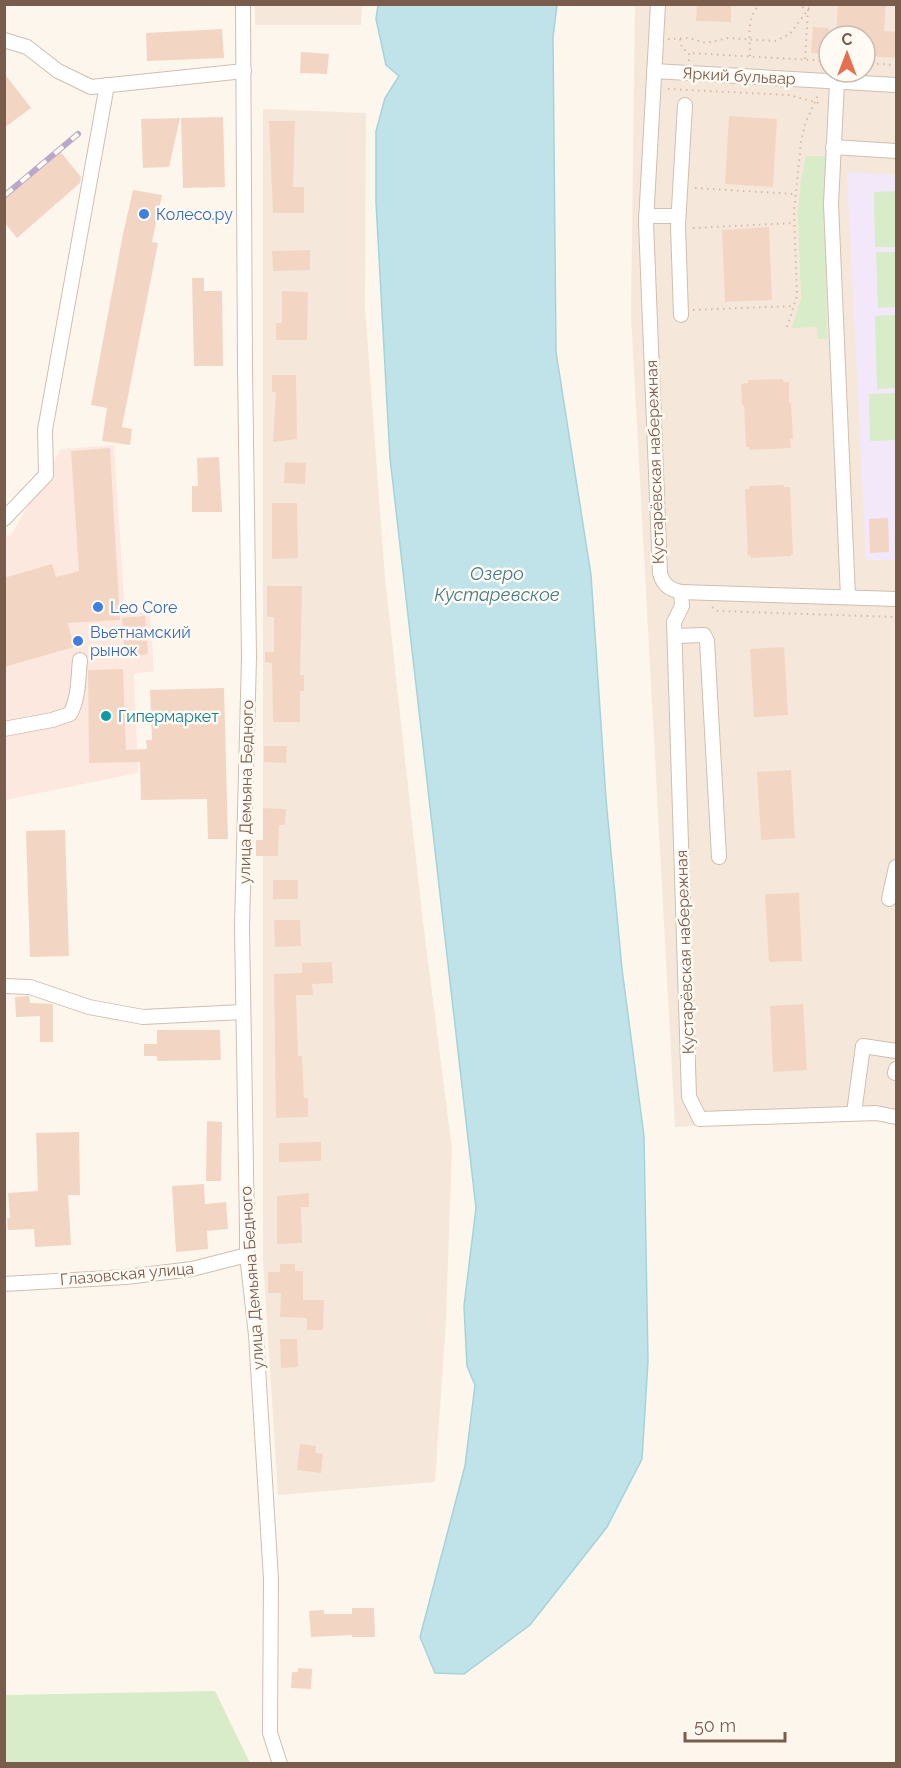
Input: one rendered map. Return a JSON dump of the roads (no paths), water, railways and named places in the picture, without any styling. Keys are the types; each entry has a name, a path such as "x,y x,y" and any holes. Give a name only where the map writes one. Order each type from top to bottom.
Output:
{"street":[{"name":"улица Демьяна Бедного","path":"243,4 249,657 242,927 247,1255 256,1335 271,1579 270,1733 280,1764"},
{"name":"Кустарёвская набережная","path":"658,4 646,216 660,573 666,586 681,592 682,606 674,622 689,1097 700,1119 854,1113"},
{"path":"4,40 27,47 58,71 91,87 244,71"},
{"name":"Яркий бульвар","path":"654,71 817,80"},
{"path":"832,84 836,105 831,214 848,597"},
{"name":"Яркий бульвар","path":"877,84 897,85"},
{"path":"4,519 46,475 45,430 107,85"},
{"path":"681,313 678,222 685,105"},
{"path":"833,147 897,151"},
{"path":"646,216 678,222"},
{"path":"681,592 897,599"},
{"path":"675,636 704,635 707,641 718,857"},
{"path":"4,729 52,720 69,714 74,706 77,692 80,660"},
{"path":"890,899 897,867"},
{"path":"4,986 30,987 89,1007 143,1017 243,1012"},
{"path":"897,1051 863,1046 854,1113 876,1113 897,1117"},
{"name":"Глазовская улица","path":"4,1284 126,1277 192,1269 247,1255"}],"water":[{"name":"Озеро Кустаревское","path":"378,5 557,5 553,37 556,352 591,575 606,799 622,969 644,1136 648,1361 642,1459 607,1527 530,1625 464,1674 435,1673 420,1637 465,1466 475,1385 467,1366 464,1306 476,1208 390,458 376,202 376,131 385,98 399,76 386,65 376,19"}],"railway":[{"path":"4,196 78,134"}],"place":[{"name":"Колесо.ру","path":"144,214"},
{"name":"Leo Core","path":"98,607"},
{"name":"Вьетнамский рынок","path":"78,641"},
{"name":"Гипермаркет","path":"106,716"}]}
